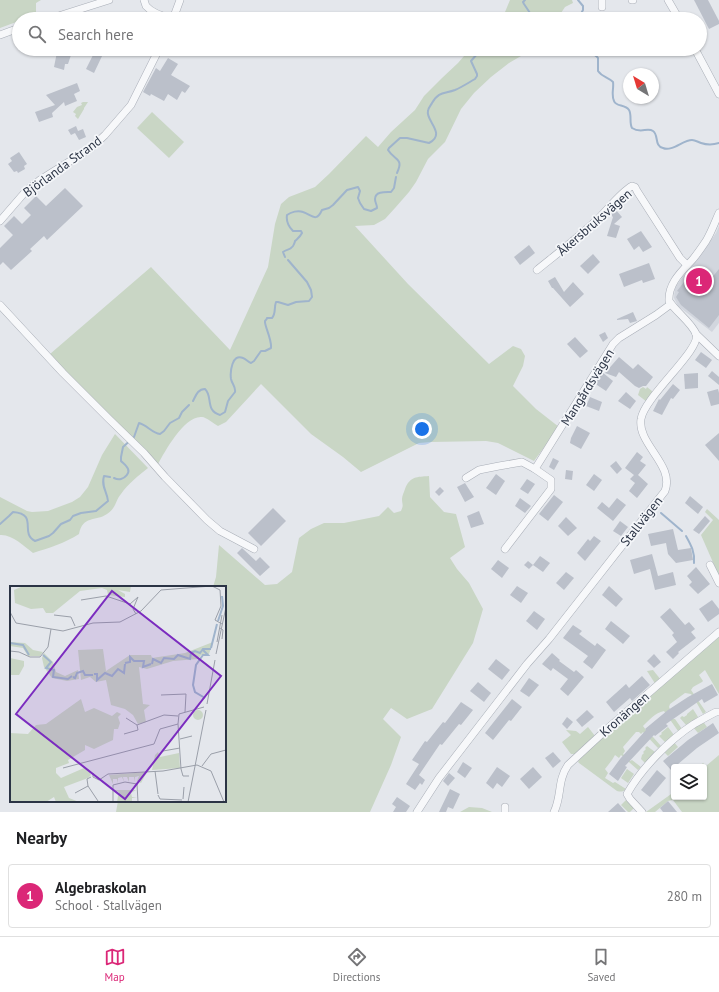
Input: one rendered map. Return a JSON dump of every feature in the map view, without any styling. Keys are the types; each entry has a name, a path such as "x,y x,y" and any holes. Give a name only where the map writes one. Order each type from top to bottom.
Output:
{"street":[{"path":"71,12 109,0"},
{"path":"144,0 146,6 154,12"},
{"path":"176,12 180,0"},
{"path":"668,0 675,12"},
{"path":"0,35 12,31"},
{"name":"Björlanda Strand","path":"0,221 26,191 40,180 91,148 105,135 131,105 156,56"},
{"path":"699,56 719,94"},
{"name":"Åkersbruksvägen","path":"537,270 582,234 624,192 632,186 637,191 680,258 687,265"},
{"path":"719,213 707,239 672,284 669,296 669,301 671,304 696,334 719,356"},
{"name":"Mangårdsvägen","path":"535,469 616,341 671,304"},
{"path":"0,305 63,373 137,446 214,527 254,549"},
{"name":"Stallvägen","path":"417,812 459,751 665,492 667,486 666,477 644,436 641,424 642,414 694,346 697,337 696,334"},
{"path":"466,478 479,470 522,462 551,480 551,489 505,549"},
{"path":"710,565 719,583"},
{"name":"Kronängen","path":"554,812 558,800 561,778 568,765 607,729 719,632"},
{"path":"642,812 627,794 636,780 668,744 693,725 716,712 719,712"}],"shaded area":[{"path":"719,226 719,323 712,332 678,306 674,298 675,287 704,250"}],"green space":[{"path":"0,0 41,0 36,3 36,12 12,12 12,24 0,28"},
{"path":"510,0 572,0 573,3 565,7 562,12 505,12"},
{"path":"464,56 521,56 491,77 474,93 461,109 445,142 428,159 409,192 385,219 374,225 355,226 408,284 489,364 513,346 521,349 525,356 523,366 513,386 536,409 559,427 534,461 498,443 486,441 431,442 419,443 361,472 311,434 261,384 226,422 218,426 202,417 196,418 189,422 176,435 158,464 69,376 50,354 151,267 230,350 268,267 275,224 281,204 289,197 315,187 366,136 378,147 391,132 415,110 424,96"},
{"path":"88,102 78,119 75,116 76,114 73,112 77,107 82,105 81,103"},
{"path":"152,112 184,142 169,158 137,128"},
{"path":"643,387 646,389 647,387 653,394 647,402 638,395 640,389"},
{"path":"115,434 148,468 127,487 107,514 86,521 83,524 79,534 74,537 57,545 33,553 13,538 0,535 0,497 27,511 32,512 48,511 72,502 80,497 88,487 102,455"},
{"path":"429,476 430,497 444,512 456,514 465,547 450,558 469,583 483,609 473,643 432,709 407,719 391,708 383,719 401,737 391,765 370,812 116,812 118,802 226,802 226,586 213,586 216,577 219,545 265,585 277,584 292,572 299,538 311,529 324,523 344,523 379,516 388,507 394,513 401,511 403,506 402,499 407,485 412,479"},
{"path":"707,509 719,520 719,576 701,535 713,520 705,512"},
{"path":"719,633 719,694 705,670 699,675 703,681 691,690 706,712 703,714 691,694 685,693 670,704 670,709 668,711 682,729 678,731 664,711 655,715 643,726 651,737 653,737 661,746 658,748 643,732 641,734 636,732 623,747 625,751 623,754 630,761 632,760 641,767 638,770 621,755 619,758 615,755 605,769 608,773 605,778 626,789 624,791 617,791 578,762 585,751"},
{"path":"653,670 661,680 656,685 647,671"},
{"path":"693,709 698,717 686,725 680,718 687,715"},
{"path":"702,720 707,727 698,733 693,727"},
{"path":"588,727 595,736 575,754 571,754 562,742 571,735 566,730 576,731 580,734"},
{"path":"668,727 674,735 665,742 659,736"},
{"path":"673,741 678,747 668,756 663,751"},
{"path":"647,746 655,752 645,763 641,759"},
{"path":"719,755 719,812 682,812 673,800 707,800 707,765"},
{"path":"627,769 634,774 628,783 621,778"},
{"path":"671,794 671,800 673,800 668,801 655,812 646,812"},
{"path":"626,800 634,808 630,812 628,812 621,805"},
{"path":"469,807 482,808 492,812 460,812"}],"building":[{"path":"694,0 708,0 719,21 719,24 709,29 707,25 707,12 700,12"},
{"path":"56,56 71,56 68,64 65,64 64,70 54,67"},
{"path":"92,56 102,56 94,73 86,69"},
{"path":"168,58 178,64 171,75 190,86 185,93 182,91 177,100 168,94 164,101 151,94 150,96 143,92 156,68 160,71"},
{"path":"77,83 80,91 74,94 77,101 65,106 64,102 52,113 53,117 39,122 35,112 55,105 46,95"},
{"path":"76,126 78,131 83,129 86,137 79,140 75,133 71,135 68,130"},
{"path":"19,152 27,164 24,166 25,169 18,173 17,171 14,172 8,164 12,161 10,158"},
{"path":"65,188 83,206 47,240 44,236 30,249 32,251 11,270 3,262 0,265 0,248 13,235 4,226 14,216 22,224 31,215 24,208 36,196 46,206"},
{"path":"615,209 622,217 614,224 620,226 616,238 607,236 613,217 610,214"},
{"path":"641,231 652,247 643,252 639,246 634,250 627,239"},
{"path":"529,245 535,253 520,265 514,257"},
{"path":"593,254 600,262 588,274 580,266"},
{"path":"649,263 655,279 643,283 642,280 624,287 619,274"},
{"path":"719,269 719,315 709,328 681,305 676,297 679,292 677,291 691,273 706,285"},
{"path":"555,277 564,292 573,282 584,294 570,307 552,288 548,281"},
{"path":"633,312 637,321 630,323 628,319 617,320 617,319"},
{"path":"605,332 608,338 603,342 599,335"},
{"path":"575,337 588,351 580,358 567,344"},
{"path":"701,352 712,360 706,368 695,360"},
{"path":"619,357 633,369 638,364 653,377 646,386 639,388 635,386 619,372 616,377 605,373"},
{"path":"712,371 719,377 719,385 708,376"},
{"path":"602,372 613,381 606,391 594,383"},
{"path":"698,373 698,388 685,389 684,374"},
{"path":"673,384 680,390 673,399 671,398 662,415 653,411 659,399 660,400"},
{"path":"718,389 719,404 711,406 707,392"},
{"path":"626,392 636,401 630,409 618,401"},
{"path":"590,397 602,402 599,411 586,406"},
{"path":"577,426 590,433 581,449 570,443"},
{"path":"719,433 719,461 705,445"},
{"path":"637,452 643,457 640,461 646,465 638,475 648,484 637,498 629,491 635,483 630,479 634,475 625,468"},
{"path":"553,458 559,461 554,470 549,467"},
{"path":"616,461 622,469 617,474 610,466"},
{"path":"566,470 573,471 572,480 565,479"},
{"path":"496,474 505,481 496,495 486,488"},
{"path":"594,474 602,480 594,491 586,485"},
{"path":"527,479 535,484 528,494 520,489"},
{"path":"465,483 474,497 465,502 457,487"},
{"path":"440,487 444,491 439,496 435,492"},
{"path":"554,495 563,502 548,521 539,514"},
{"path":"690,496 703,507 698,514 685,503"},
{"path":"520,498 531,506 525,513 515,506"},
{"path":"617,498 626,505 613,521 597,508 602,502 609,508"},
{"path":"273,508 286,521 261,546 248,533"},
{"path":"479,511 484,524 471,528 467,516"},
{"path":"705,516 710,521 699,534 693,530"},
{"path":"566,517 577,528 568,536 558,526"},
{"path":"620,521 628,527 621,536 613,531"},
{"path":"673,529 678,550 691,548 693,560 676,563 668,554 666,543 651,546 648,534"},
{"path":"594,536 601,541 585,561 577,553 588,539 590,541"},
{"path":"242,548 256,561 260,557 270,567 260,576 237,553"},
{"path":"652,554 658,576 673,572 676,585 655,590 650,569 634,574 630,560"},
{"path":"540,556 550,563 543,572 533,565"},
{"path":"498,560 509,568 502,578 491,569"},
{"path":"528,561 533,565 529,569 524,565"},
{"path":"696,567 710,584 698,594 689,585 692,582 687,576"},
{"path":"566,572 574,578 564,590 556,583"},
{"path":"517,586 528,593 521,603 510,595"},
{"path":"609,586 623,599 616,607 602,595"},
{"path":"712,600 719,609 719,614 708,622 699,609"},
{"path":"670,608 685,625 689,622 695,629 691,632 696,638 678,652 679,653 673,659 666,652 677,642 672,635 674,633 660,617"},
{"path":"534,611 545,619 537,630 526,621"},
{"path":"611,621 630,636 623,644 605,629"},
{"path":"573,625 582,631 579,634 595,646 597,643 606,650 592,669 583,662 588,656 563,638"},
{"path":"552,653 560,660 559,661 574,672 576,670 584,677 568,696 560,689 568,679 553,668 551,671 542,664"},
{"path":"654,654 661,662 654,668 647,661"},
{"path":"496,659 510,670 502,680 488,669"},
{"path":"642,676 650,685 632,701 630,698 614,712 606,702 626,684 629,688"},
{"path":"529,678 539,685 529,697 520,691"},
{"path":"478,682 491,693 484,702 470,691"},
{"path":"712,684 718,695 704,703 702,699 666,724 668,726 655,736 654,735 625,766 627,767 618,781 609,774 620,759 646,730 645,729 668,710"},
{"path":"512,699 522,707 493,740 485,733"},
{"path":"461,702 473,710 442,745 440,744 419,775 425,780 422,785 420,783 415,790 406,784 419,764 412,760 425,741 427,742 443,722 445,723"},
{"path":"587,710 594,717 582,727 576,720"},
{"path":"567,717 573,722 567,729 562,724"},
{"path":"713,723 719,733 697,748 678,764 671,764 671,770 663,761 688,740"},
{"path":"553,752 561,761 553,768 545,758"},
{"path":"463,762 472,768 465,778 457,772"},
{"path":"497,767 510,776 502,787 497,783 493,789 486,783"},
{"path":"533,767 542,777 529,789 520,779"},
{"path":"657,770 666,778 650,797 641,790"},
{"path":"449,773 455,778 448,786 443,781"},
{"path":"450,789 460,794 453,809 448,807 446,812 439,812"},
{"path":"397,797 410,806 406,812 393,812 396,807 392,804"},
{"path":"668,801 677,812 663,812 660,808"},
{"path":"618,803 626,812 608,812"}],"waterway":[{"path":"525,0 523,2 529,12"},
{"path":"578,0 583,6 582,12"},
{"path":"397,173 400,165 398,160 388,150 389,148 400,138 429,143 434,139 436,131 429,119 428,109 437,96 455,90 475,79 477,74 471,61 475,56"},
{"path":"596,56 598,58 598,71 601,75 613,82 613,99 615,103 629,110 632,128 635,130 653,131 656,135 658,145 666,149 692,140 703,144 719,143"},
{"path":"285,257 283,252 290,249 302,233 301,231 293,231 287,222 287,215 299,211 316,217 322,210 333,205 347,190 358,187 360,191 358,198 360,203 364,209 371,211 377,208 375,196 381,192 391,192 394,188 396,177"},
{"path":"193,401 199,391 205,389 209,395 212,410 220,415 225,412 228,401 235,392 231,376 231,368 236,358 244,358 251,363 261,351 271,348 265,321 267,318 272,318 276,302 288,305 296,302 309,301 312,297 311,290 307,282 288,260"},
{"path":"114,478 121,479 128,474 126,466 121,461 123,447 134,437 139,423 160,434 170,423 179,418 182,412 189,405"},
{"path":"0,524 13,512 21,513 27,520 28,533 31,538 35,541 49,536 61,524 70,520 73,516 81,513 96,511 108,501 103,480 104,476 110,477"},
{"path":"661,513 682,531"},
{"path":"686,536 693,552 694,563"}],"place":[{"name":"Algebraskolan","path":"699,281"}]}
